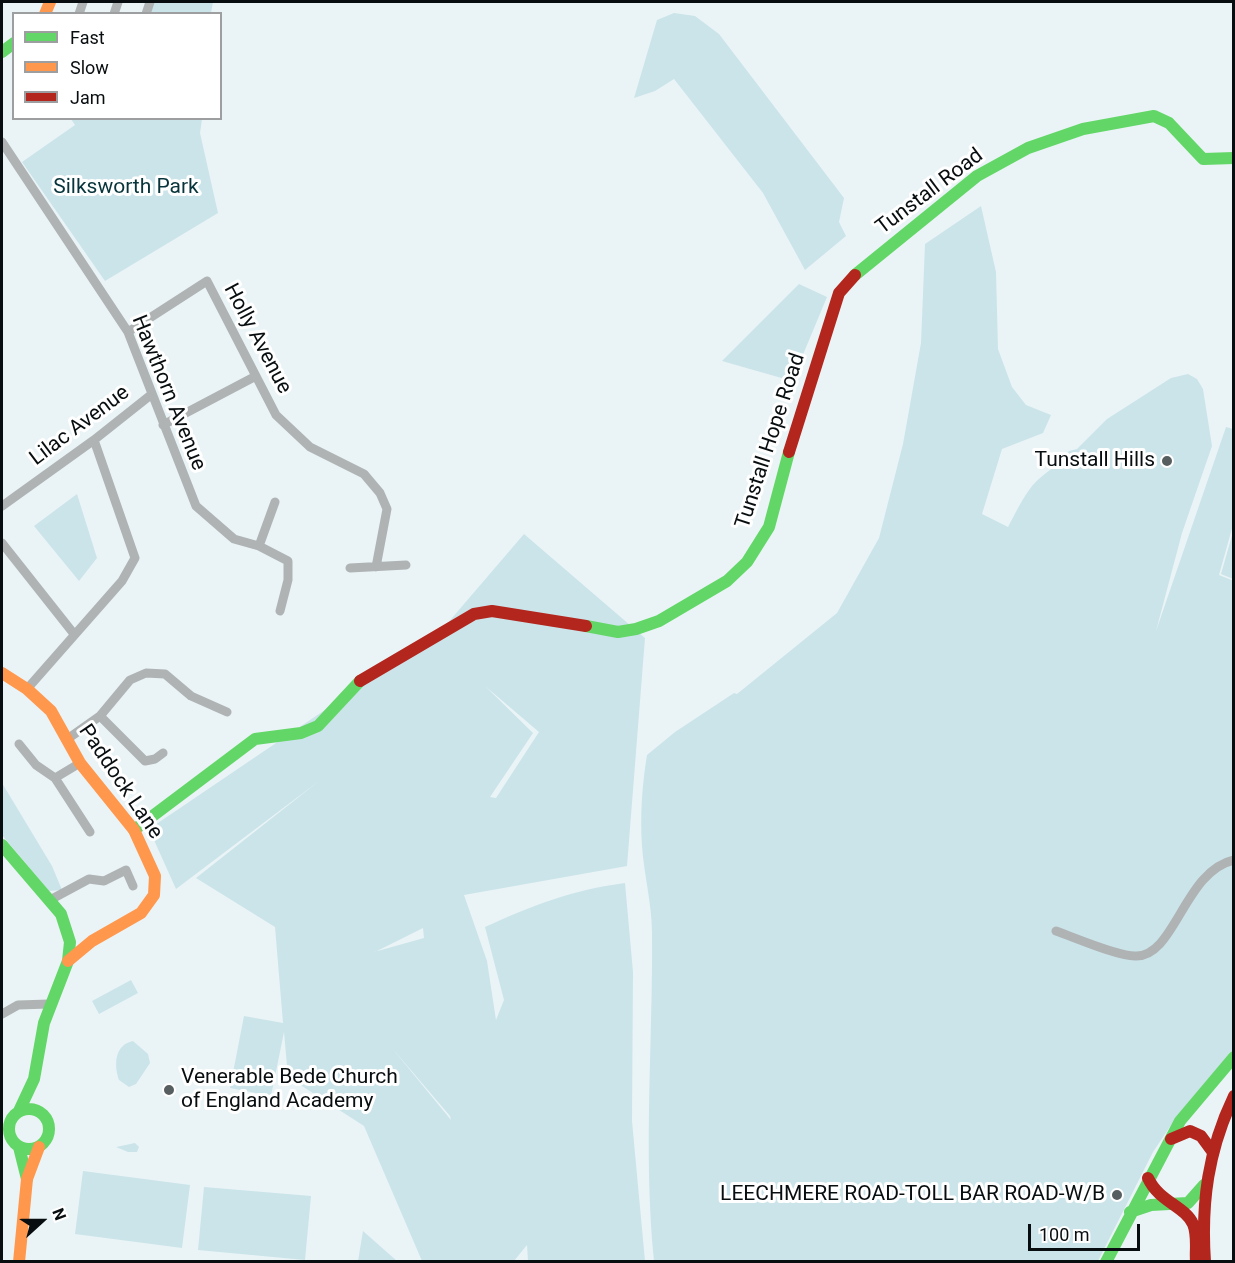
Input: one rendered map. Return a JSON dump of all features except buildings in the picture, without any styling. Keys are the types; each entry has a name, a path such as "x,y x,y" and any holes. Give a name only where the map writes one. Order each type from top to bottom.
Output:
{"street":[{"name":"Tunstall Road","path":"851,280 978,176 1028,148 1054,138 1154,116 1169,123 1203,159 1233,158"},
{"name":"Hawthorn Avenue","path":"2,142 128,332 196,506 234,539 259,546"},
{"name":"Tunstall Hope Road","path":"134,830 255,739 301,733 318,726 354,685 367,675 474,614 492,611 618,632 627,631 659,621 727,581 747,562 769,527 797,420 839,293 851,280"},
{"name":"Holly Avenue","path":"128,332 207,281 276,415 310,447 364,474 380,493 387,509 376,567"},
{"path":"163,425 256,376"},
{"name":"Lilac Avenue","path":"2,506 94,440 152,394"},
{"path":"27,689 122,581 135,558 94,440"},
{"path":"275,502 259,546 288,561 288,580 280,611"},
{"path":"2,543 74,634"},
{"path":"350,568 406,565"},
{"name":"Paddock Lane","path":"2,673 27,689 51,711 80,763 134,830 155,876 154,895 141,913 92,941 68,961"},
{"path":"66,740 100,716 130,680 146,673 165,674 191,696 227,712"},
{"path":"100,716 145,760 155,759 163,753"},
{"path":"18,744 36,765 55,778 90,832"},
{"path":"55,778 80,763"},
{"path":"2,845 50,900 65,921 70,942 68,961 50,1004 34,1079 34,1096 38,1111 48,1124 48,1134 39,1147 27,1179 19,1262"},
{"path":"1056,931 1133,957 1150,953 1167,935 1205,875 1216,865 1233,860"},
{"path":"50,900 89,879 104,881 126,870 133,886"},
{"name":"Paddock Lane","path":"70,942 92,941"},
{"path":"3,1010 28,1004 50,1004"},
{"path":"1106,1262 1138,1196 1180,1121 1233,1057"},
{"path":"27,1179 17,1146 9,1136 8,1127 11,1116 34,1079"},
{"path":"1205,1262 1202,1207 1204,1184 1212,1151 1233,1096"},
{"path":"11,1116 26,1108 38,1111"},
{"path":"1170,1139 1190,1131 1201,1136 1212,1151"},
{"path":"2,1140 25,1149 39,1147"},
{"path":"1148,1178 1154,1193 1187,1215 1192,1223 1196,1262"},
{"path":"1130,1212 1155,1204 1172,1207 1183,1205 1197,1197 1204,1184"}],"green space":[{"path":"150,2 213,2 211,12 148,12"},
{"path":"674,13 695,16 719,34 844,198 839,222 846,236 805,270 763,193 674,79 655,91 634,98 657,20"},
{"name":"Silksworth Park","path":"72,120 202,120 200,133 218,213 105,281 22,162 75,125"},
{"path":"981,206 996,272 998,349 1012,387 1026,405 1051,415 1043,433 1002,449 982,514 1008,527 1032,486 1069,451 1077,449 1107,419 1171,378 1188,374 1197,379 1203,389 1212,446 1182,533 1156,631 1226,427 1233,429 1233,525 1219,575 1234,581 1233,1050 1177,1116 1153,1152 1098,1261 654,1261 649,1179 652,933 641,823 647,755 675,732 734,693 737,694 837,613 879,538 903,444 921,343 925,244"},
{"path":"799,284 827,297 792,381 722,361"},
{"path":"77,494 97,558 79,581 34,526"},
{"path":"1233,532 1233,579 1221,574"},
{"path":"524,534 645,638 627,866 464,895 487,961 496,1020 504,1000 485,927 553,899 625,883 633,972 632,1121 645,1261 528,1261 527,1245 514,1261 422,1261 364,1126 288,1077 284,1032 271,1096 230,1088 244,1016 283,1023 275,927 196,878 319,781 176,889 149,829 440,632","holes":["485,686 539,732 496,798 490,797 533,733","423,928 424,938 376,951","392,1048 450,1116 451,1120"]},
{"path":"2,783 52,866 62,890 49,891 2,835"},
{"path":"131,980 138,993 99,1014 92,1001"},
{"path":"133,1041 148,1054 150,1063 136,1084 129,1087 119,1080 116,1062 122,1047"},
{"path":"135,1143 139,1147 137,1152 128,1152 116,1147"},
{"path":"83,1171 190,1185 182,1248 75,1234"},
{"path":"204,1187 311,1196 305,1260 198,1250"},
{"path":"363,1231 397,1261 358,1261"}],"traffic: fast":[{"path":"2,52 12,44"},
{"path":"855,275 977,176 1028,148 1083,129 1154,116 1169,123 1203,159 1234,158"},
{"path":"586,626 618,632 636,629 659,621 727,581 747,562 769,527 789,452"},
{"path":"134,830 255,739 301,733 318,726 360,681"},
{"path":"2,845 61,914 70,942 68,961 44,1023 34,1079 19,1111"},
{"path":"1106,1262 1180,1121 1234,1057"},
{"path":"29,1109 37,1110 43,1115 48,1121 49,1129 48,1137 43,1143 37,1148 29,1149 21,1148 15,1143 10,1137 9,1129 10,1121 15,1115 21,1110 29,1109"},
{"path":"19,1147 27,1179"},
{"path":"1130,1212 1151,1205 1188,1203 1204,1185"}],"traffic: slow":[{"path":"46,12 50,2"},
{"path":"2,673 27,689 51,711 80,763 134,830 155,876 154,895 141,913 92,941 68,961"},
{"path":"19,1262 27,1179 39,1147"}],"traffic: jam":[{"path":"789,452 839,293 855,275"},
{"path":"360,681 474,614 492,611 586,626"},
{"path":"1205,1262 1204,1219 1208,1177 1218,1136 1234,1096"},
{"path":"1171,1139 1190,1131 1201,1136 1212,1151"},
{"path":"1148,1178 1159,1193 1184,1213 1193,1224 1196,1238 1196,1262"}],"place":[{"name":"Tunstall Hills","path":"1167,461"},
{"name":"Venerable Bede Church of England Academy","path":"169,1090"},
{"name":"LEECHMERE ROAD-TOLL BAR ROAD-W/B","path":"1117,1195"}]}
